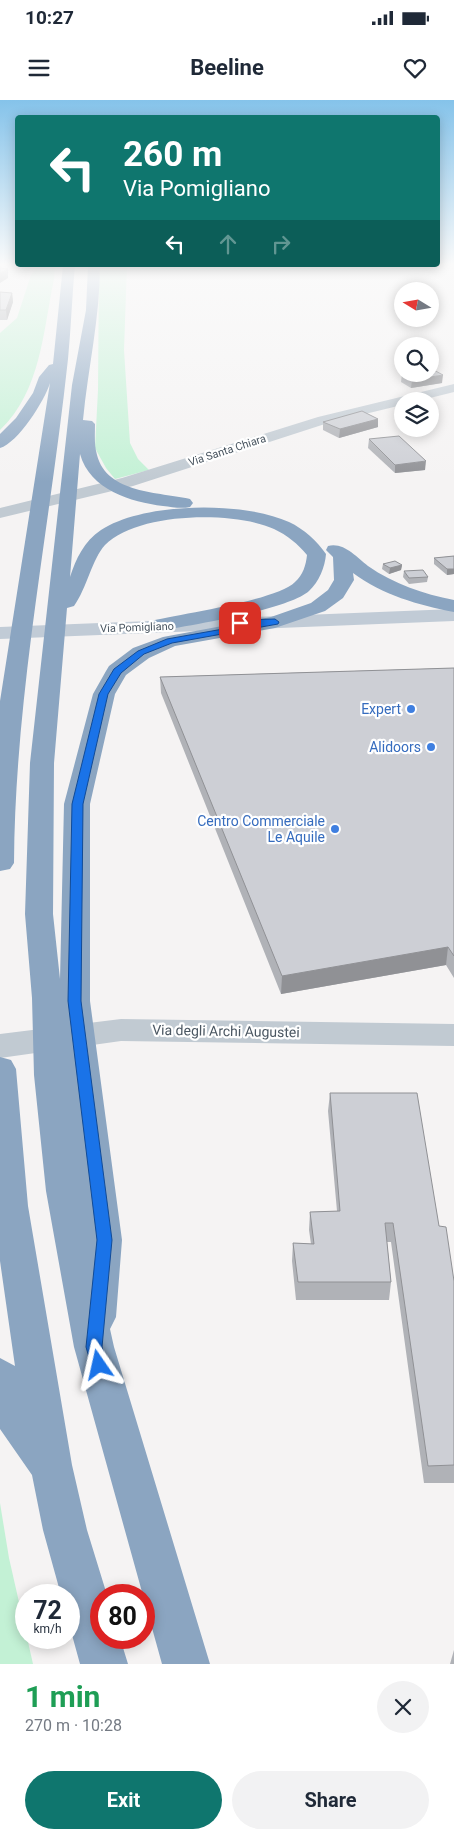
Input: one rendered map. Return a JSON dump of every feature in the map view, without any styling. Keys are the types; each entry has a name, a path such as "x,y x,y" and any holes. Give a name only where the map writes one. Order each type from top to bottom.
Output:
{"highway":[{"path":"0,863 9,651 15,610 16,567 37,526 63,336"},
{"path":"61,999 39,914 42,764 79,385 88,336"},
{"path":"0,443 20,421 40,394 44,380 61,359"},
{"path":"79,385 89,403 88,448 90,458 103,479 125,493 169,502 252,509 295,523 314,532 342,556 383,585 408,596 454,606"},
{"path":"57,615 72,595 84,560 93,547 108,534 150,517 201,513 229,513 255,517 276,523 306,541 317,554 315,568 302,587 287,596 260,604 154,626"},
{"path":"186,1664 94,1347 64,1191 66,1073 61,999 77,804 104,694 117,671 141,652 170,641 275,622 318,607 336,594 344,580 342,556"},
{"path":"0,1066 10,1206 51,1466 64,1530 104,1664"},
{"path":"0,1377 3,1390 18,1423 51,1466"}],"main road":[{"name":"Via Pomigliano","path":"0,633 454,615"}],"street":[{"name":"Via Santa Chiara","path":"0,513 127,482 323,420 454,388"},
{"name":"Via degli Archi Augustei","path":"0,1066 121,1030 454,1035"}],"green space":[{"path":"0,336 44,336 32,379 24,397 14,414 0,430"},
{"path":"98,336 124,336 130,443 138,459 149,470 115,479 106,468 95,448"},
{"path":"0,1503 15,1584 15,1649 30,1649 33,1664 0,1664"}],"building":[{"path":"362,411 378,419 340,429 323,422"},
{"path":"400,437 426,461 395,465 369,439"},
{"path":"454,556 454,569 447,569 434,558"},
{"path":"395,561 402,565 390,568 383,564"},
{"path":"423,570 428,577 409,578 404,571"},
{"name":"Centro Commerciale Le Aquile","path":"454,668 454,956 448,947 282,976 160,677"},
{"path":"330,1093 417,1093 439,1226 446,1227 454,1281 454,1465 428,1466 393,1223 385,1223 391,1282 298,1282 293,1243 314,1244 310,1212 340,1211"}],"place":[{"name":"Expert","path":"411,709"},
{"name":"Alidoors","path":"431,747"},
{"name":"Centro Commerciale Le Aquile","path":"335,829"}],"route":[{"path":"99,1365 94,1347 104,1240 94,1150 82,1072 75,1001 77,804 104,694 117,671 141,652 170,641 275,622 240,623"}]}
